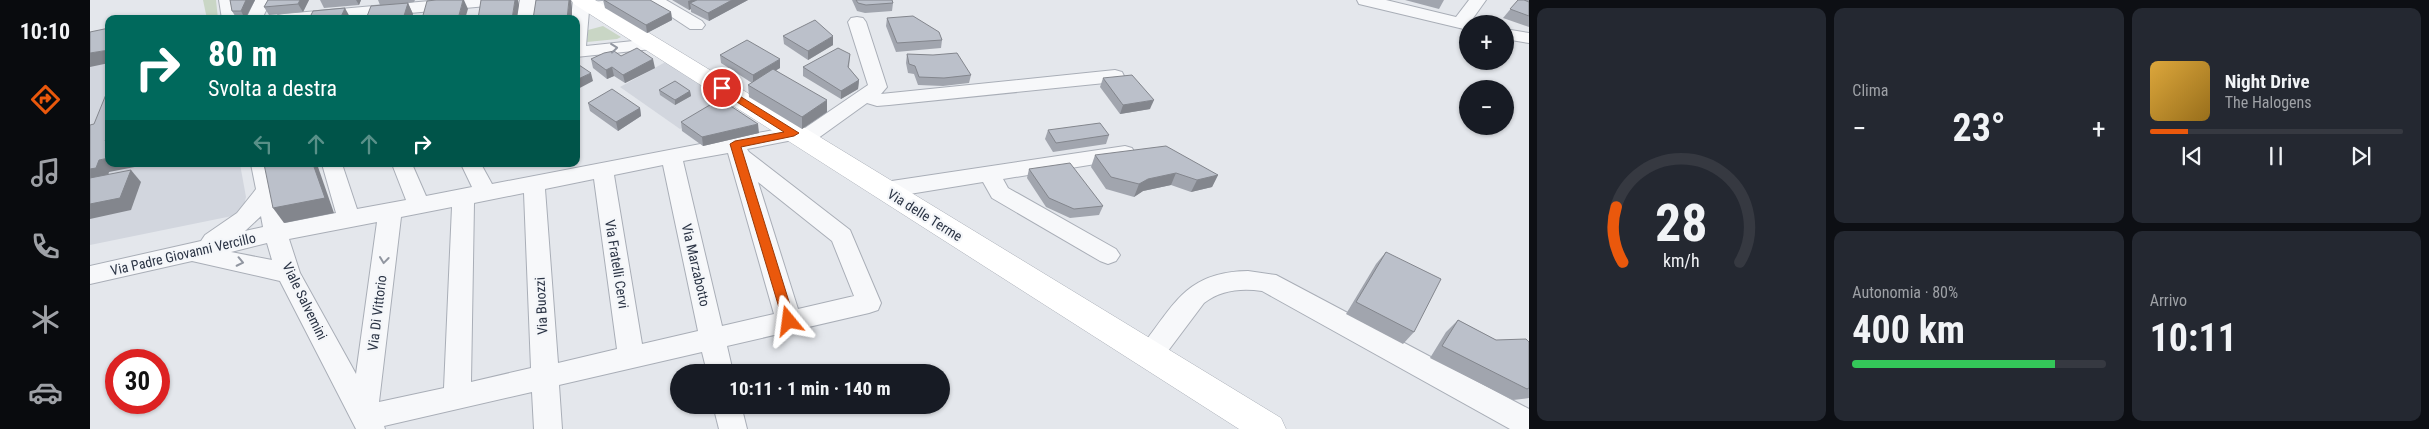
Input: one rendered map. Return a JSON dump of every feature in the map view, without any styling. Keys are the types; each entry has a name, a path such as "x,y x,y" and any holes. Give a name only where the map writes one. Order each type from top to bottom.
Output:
{"main road":[{"name":"Via delle Terme","path":"590,2 652,44 1269,429"}],"street":[{"path":"227,0 230,15"},
{"path":"255,15 264,0"},
{"path":"310,15 317,0"},
{"path":"325,15 498,0"},
{"path":"526,15 528,0"},
{"path":"654,0 696,25"},
{"path":"1365,0 1459,23"},
{"path":"1469,15 1478,0"},
{"path":"474,15 477,1"},
{"path":"580,40 590,2"},
{"path":"799,136 878,87 858,22"},
{"path":"1514,36 1529,38"},
{"path":"580,52 652,44"},
{"path":"865,96 876,100 889,99 1115,76"},
{"name":"Via Padre Giovanni Vercillo","path":"90,275 276,233 672,157 738,150 799,136"},
{"path":"738,150 789,321"},
{"path":"367,421 457,397 869,302 842,236 738,150"},
{"path":"885,190 1140,151"},
{"name":"Via Marzabotto","path":"672,157 718,364"},
{"name":"Viale Salvemini","path":"263,167 276,233 288,273 367,421"},
{"path":"333,167 349,219"},
{"path":"403,167 419,206"},
{"path":"457,397 474,195 471,167"},
{"name":"Via Fratelli Cervi","path":"603,170 631,357"},
{"path":"990,174 1000,193 1108,255"},
{"name":"Via Buozzi","path":"534,183 548,429"},
{"path":"193,252 247,219 256,208 267,188"},
{"name":"Via Di Vittorio","path":"367,421 390,211"},
{"path":"193,252 288,273"},
{"path":"1150,355 1195,296 1204,288 1252,280 1267,282 1526,424"},
{"path":"730,414 733,429"}],"shaded area":[{"path":"105,43 105,167 241,167 246,197 244,205 237,215 90,245 90,45"},
{"path":"671,59 732,99 680,129 620,87"}],"green space":[{"path":"203,0 216,0 218,15 206,15"},
{"path":"603,26 621,37 587,42 588,30"}],"building":[{"path":"230,0 246,0 241,11 232,11"},
{"path":"268,0 300,0 298,4 264,7"},
{"path":"463,0 459,15 423,15 427,1"},
{"path":"481,0 515,0 513,15 479,15"},
{"path":"536,0 569,0 567,15 534,15"},
{"path":"604,0 650,0 671,12 646,25"},
{"path":"697,0 732,0 708,13 690,3"},
{"path":"856,0 892,0 893,3 866,5 858,3"},
{"path":"1518,0 1529,2 1529,16 1510,9"},
{"path":"408,3 404,15 368,15 371,6"},
{"path":"345,8 342,15 311,15 313,11"},
{"path":"913,16 939,32 942,40 897,43 887,18"},
{"path":"815,20 833,36 808,51 783,36"},
{"path":"105,29 105,51 90,53 90,32"},
{"path":"747,40 780,59 753,75 720,55"},
{"path":"637,48 653,59 623,75 612,67 606,70 591,59 614,51 621,56"},
{"path":"838,48 850,54 848,67 859,80 841,91 803,67"},
{"path":"957,53 971,75 944,78 919,77 915,66 909,64 907,54 933,55"},
{"path":"580,66 591,73 580,78"},
{"path":"773,69 827,100 802,117 748,85"},
{"path":"1132,75 1154,100 1123,105 1103,78"},
{"path":"675,81 690,91 675,100 659,90"},
{"path":"612,89 640,108 616,122 588,103"},
{"path":"105,97 105,159 99,160 96,168 90,169 90,125 94,124"},
{"path":"720,99 758,124 702,137 681,122"},
{"path":"1100,123 1109,135 1056,143 1048,130"},
{"path":"1166,146 1218,175 1197,180 1176,173 1148,179 1139,184 1111,177 1095,155"},
{"path":"1070,163 1103,206 1074,209 1049,198 1029,169"},
{"path":"265,167 314,167 325,198 273,208"},
{"path":"131,170 120,198 90,204 90,178"},
{"path":"1386,252 1441,279 1414,332 1356,302"},
{"path":"1458,320 1496,340 1526,339 1529,342 1529,388 1527,389 1442,346"}],"route":[{"path":"722,88 794,133 735,144 789,321"}]}
